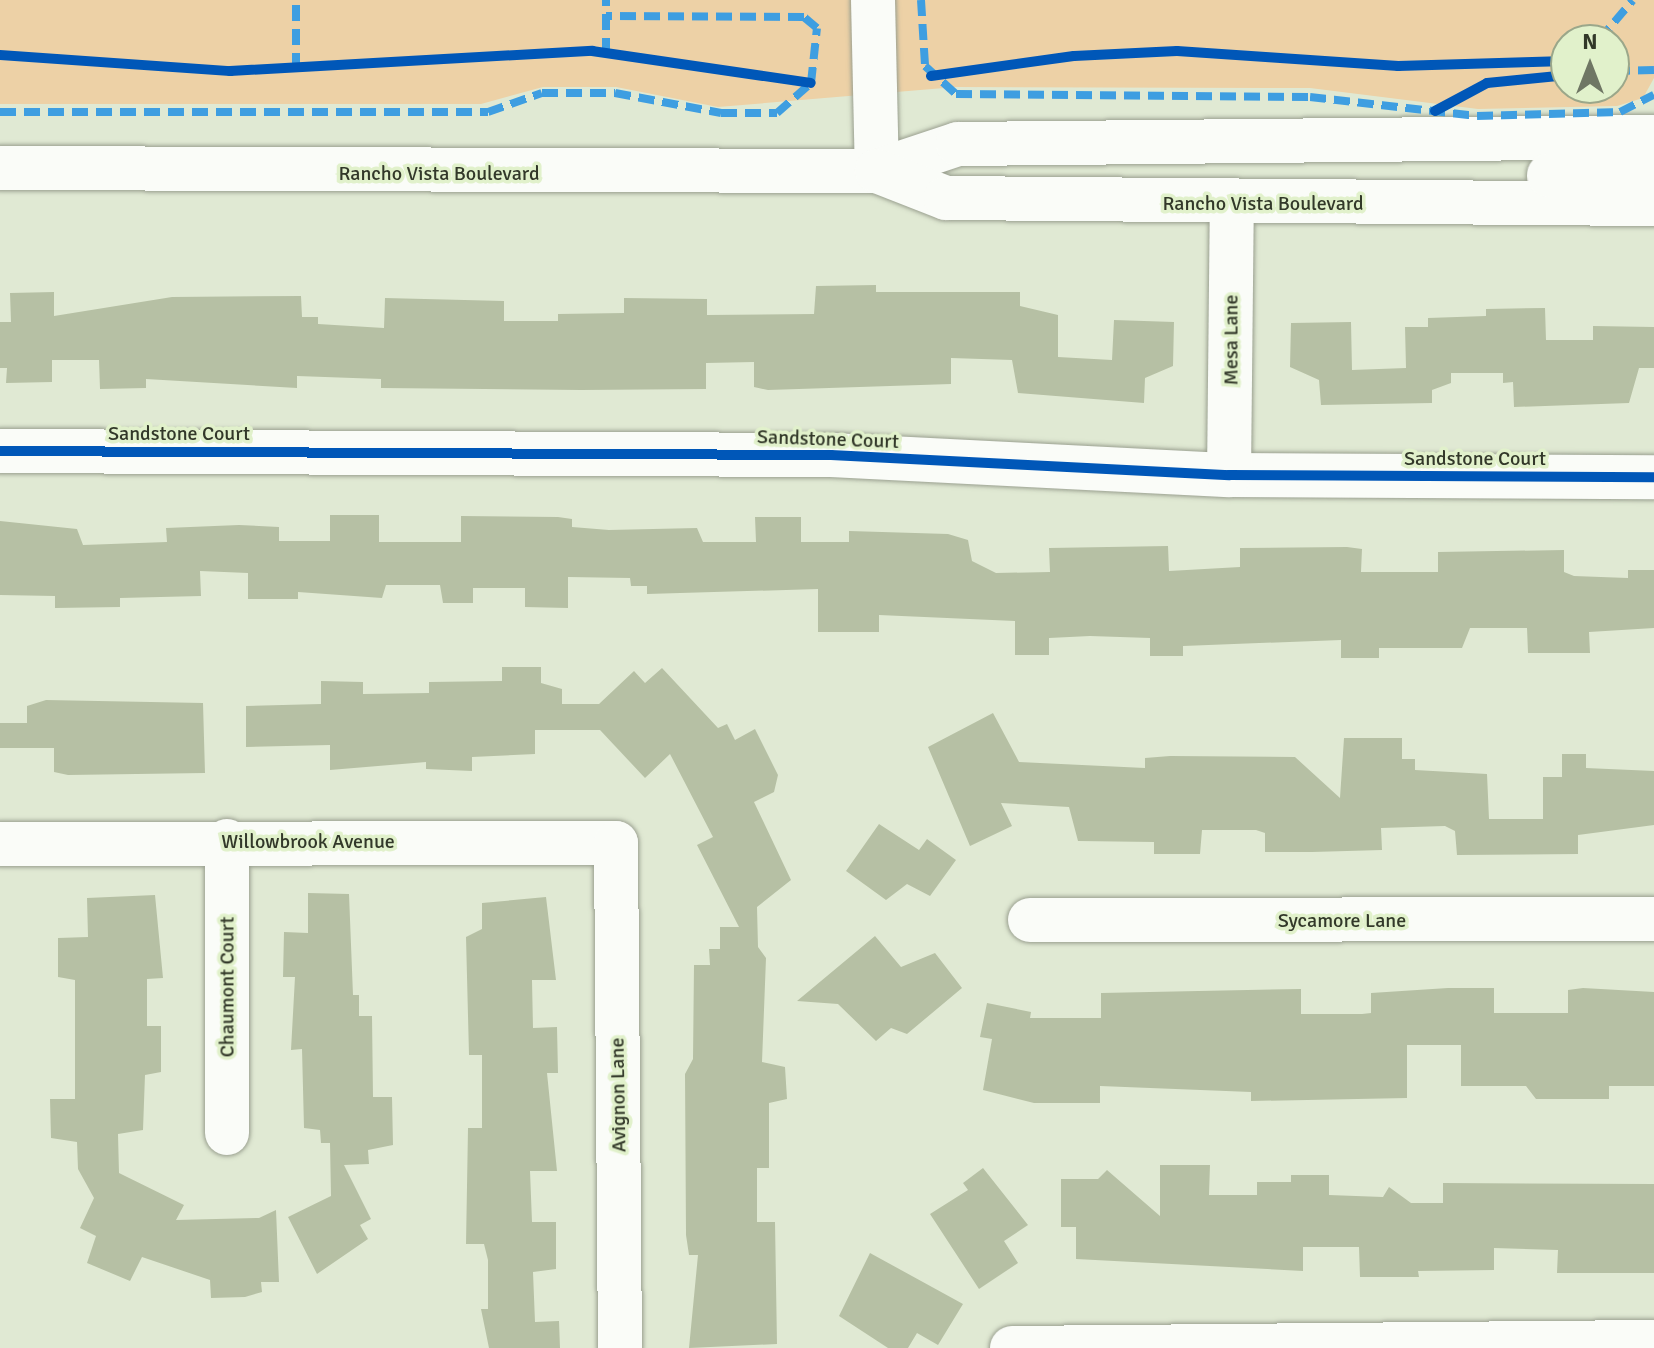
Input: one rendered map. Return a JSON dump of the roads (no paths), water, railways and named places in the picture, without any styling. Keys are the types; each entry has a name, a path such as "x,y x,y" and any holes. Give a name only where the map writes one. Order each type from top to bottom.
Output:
{"street":[{"path":"873,0 877,171"},
{"name":"Rancho Vista Boulevard","path":"0,168 877,171 958,144 1654,137"},
{"path":"1232,204 1253,189 1296,178 1654,170"},
{"name":"Rancho Vista Boulevard","path":"877,171 946,198 1232,204 1654,204"},
{"name":"Mesa Lane","path":"1229,475 1232,204"},
{"name":"Sandstone Court","path":"0,451 831,455 1229,475 1654,477"},
{"name":"Willowbrook Avenue","path":"0,844 227,841 616,843"},
{"name":"Chaumont Court","path":"227,841 227,1133"},
{"name":"Avignon Lane","path":"616,843 620,1348"},
{"name":"Sycamore Lane","path":"1030,920 1654,919"},
{"path":"1012,1345 1654,1342"}]}
